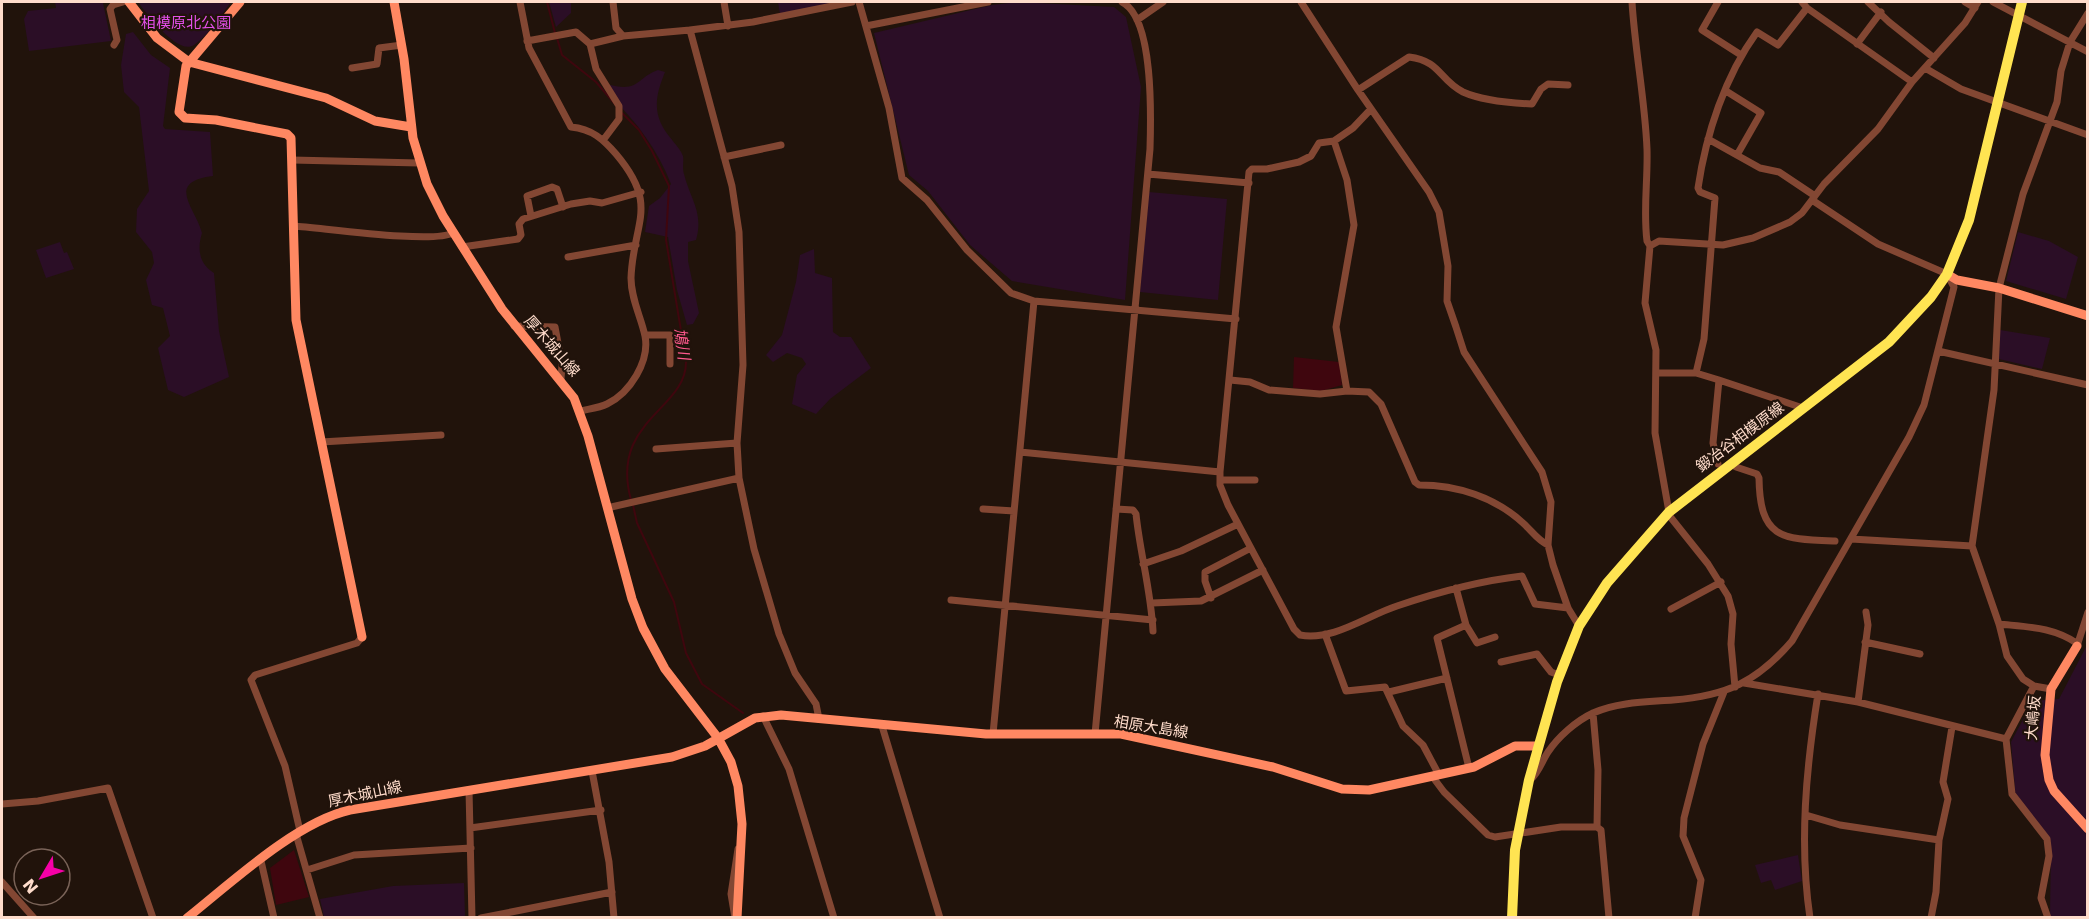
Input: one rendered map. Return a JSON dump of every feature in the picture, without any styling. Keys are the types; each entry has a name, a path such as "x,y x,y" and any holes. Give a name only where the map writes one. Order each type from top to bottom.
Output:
{"main road":[{"name":"鍛冶谷相模原線","path":"1512,918 1517,833 1528,780 1536,746 1559,675 1579,626 1602,589 1669,513 1904,329 1921,310 1947,273 1969,220 2022,2"}],"street":[{"path":"114,45 117,42 110,9 113,5 123,2"},
{"path":"129,2 157,38 189,62 326,98 375,121 411,127"},
{"path":"240,2 184,71 181,115 286,134 292,141 296,320 362,637 357,643 255,675 251,680 285,766 298,832 320,918"},
{"name":"厚木城山線","path":"394,2 402,45 411,127 419,163 432,196 453,233 514,326 561,379 580,411 632,599 652,646 675,683 726,750 737,782 743,836 736,918"},
{"path":"520,2 527,41 571,127 587,129 604,139 629,170 640,192 642,218 631,282 645,335 645,358 632,380 608,403 580,411"},
{"path":"613,2 617,32 623,36"},
{"path":"724,2 728,26"},
{"path":"590,44 623,36 728,26 852,2"},
{"path":"859,2 888,108 902,178 927,200 967,250 1011,293 1034,301 1236,320"},
{"path":"866,26 988,2"},
{"path":"1095,734 1148,174 1152,91 1137,20 1131,7 1122,2"},
{"path":"1137,20 1164,2"},
{"path":"1301,2 1358,90 1429,192 1439,212 1448,266 1447,301 1464,352 1542,472 1551,502 1548,545 1568,608 1579,626"},
{"path":"1632,2 1634,42 1647,149 1644,202 1647,241 1650,246 1645,303 1656,350 1655,434 1669,513 1721,582 1728,596 1732,614 1731,644 1735,687"},
{"path":"1718,2 1702,30 1741,55"},
{"path":"1868,2 1934,58"},
{"path":"1650,246 1659,241 1710,244 1742,242 1779,228 1802,213 1878,129 1912,82 1977,5 1965,2"},
{"path":"1993,2 2019,13 2088,52"},
{"path":"1696,373 1704,339 1715,198 1700,192 1698,188 1708,140 1726,91 1741,55 1757,32 1778,45 1804,5 1912,82"},
{"path":"1857,44 1881,12"},
{"path":"2088,12 2070,42 2051,121 2023,194 1999,288 1995,365 1972,546 1999,624 2007,656 2023,679 2034,686 2051,687 2078,645 2088,612"},
{"path":"690,30 734,193 741,267 743,372 737,443 739,478 754,549 779,634 795,673 816,704 819,719"},
{"path":"527,41 579,32 590,44 596,69 619,106 619,115 604,139"},
{"path":"352,68 377,64 379,48 402,45"},
{"path":"1358,90 1409,57 1431,63 1463,92 1503,102 1532,104 1541,89 1548,84 1568,85"},
{"path":"1925,68 1961,89 1998,100 2088,135"},
{"path":"1726,91 1761,113 1737,155"},
{"path":"1371,109 1353,128 1335,141 1319,143 1311,156 1299,162 1267,169 1252,169 1249,172 1220,480 1238,524 1297,633 1305,636 1325,634 1394,607 1456,588 1487,580 1522,576 1535,604 1568,608"},
{"path":"1708,140 1760,168 1779,172 1878,244 1947,273 1957,280 1999,288 2088,316"},
{"path":"1335,141 1347,180 1354,225 1336,327 1347,391"},
{"path":"724,157 781,145"},
{"path":"292,159 419,163"},
{"path":"1148,174 1249,183"},
{"path":"531,216 527,196 552,187 557,189 563,207"},
{"path":"462,247 518,239 521,236 520,220 531,216 590,201 602,203 640,192"},
{"path":"294,226 417,236 443,236 453,233"},
{"path":"568,257 636,244"},
{"path":"1528,780 1536,775 1548,751 1566,732 1593,713 1634,702 1674,700 1724,692 1744,683 1771,665 1792,641 1794,633 1909,437 1924,405 1954,287 1947,273"},
{"path":"993,734 1034,301"},
{"path":"514,326 555,327 562,365 561,379"},
{"path":"645,335 670,335 670,364"},
{"path":"1938,351 2088,385"},
{"path":"1657,373 1696,373 1803,408"},
{"path":"1230,380 1250,382 1269,390 1320,394 1347,391 1370,392 1381,404 1402,448 1412,476 1419,485 1462,490 1485,498 1523,523 1548,545"},
{"path":"1718,464 1713,443 1719,380"},
{"path":"321,442 441,435"},
{"path":"656,449 737,443"},
{"path":"1020,452 1220,472"},
{"path":"1736,466 1756,474 1759,478 1762,513 1777,532 1800,539 1835,541"},
{"path":"607,508 739,478"},
{"path":"1220,480 1255,480"},
{"path":"983,509 1014,511"},
{"path":"1116,509 1133,510 1136,514 1143,564 1152,603 1153,631"},
{"path":"1143,564 1181,550 1238,524"},
{"path":"1851,539 1972,546"},
{"path":"1211,598 1204,582 1205,572 1251,548"},
{"path":"1152,603 1194,603 1211,598 1263,570"},
{"path":"1671,609 1721,582"},
{"path":"1456,588 1466,625 1477,643 1495,637"},
{"path":"951,600 1153,620"},
{"path":"1858,702 1866,612"},
{"path":"1999,624 2045,629 2059,633 2078,645"},
{"path":"1466,625 1437,638 1469,768"},
{"path":"1325,634 1346,691 1380,686 1389,692 1404,726 1423,744 1435,776 1444,792 1488,835 1495,837 1562,827 1598,827"},
{"path":"1865,642 1920,654"},
{"path":"1501,662 1536,654 1551,672 1559,675"},
{"path":"1389,692 1447,678"},
{"path":"1744,683 1858,702 2006,739"},
{"path":"2034,686 2006,739 2012,794 2047,839 2049,856 2042,898 2048,918"},
{"name":"大嶋坂","path":"2051,687 2045,755 2049,780 2054,791 2088,829"},
{"path":"1695,918 1701,880 1683,836 1684,818 1703,744 1724,692"},
{"path":"1810,918 1803,852 1809,747 1818,694"},
{"path":"1593,713 1598,770 1598,827 1601,830 1605,857 1609,918"},
{"path":"763,716 789,769 834,918"},
{"name":"相原大島線","path":"718,738 745,722 763,716 993,734 1121,734 1273,766 1353,791 1469,768 1515,746 1536,746"},
{"path":"882,726 940,918"},
{"path":"1931,918 1936,892 1940,840 1948,799 1943,782 1952,727"},
{"name":"厚木城山線","path":"187,918 298,832 341,812 684,754 718,738"},
{"path":"592,771 601,810 614,918"},
{"path":"2,804 39,801 108,788 153,918"},
{"path":"469,790 472,918"},
{"path":"470,828 601,810"},
{"path":"1806,815 1840,825 1940,840"},
{"path":"307,870 354,855 471,848"},
{"path":"261,861 274,918"},
{"path":"2,882 34,918"},
{"path":"482,918 612,892"}],"green space":[{"path":"55,2 105,2 103,3 111,41 29,51 24,19 28,11 56,8"},
{"name":"相模原北公園","path":"138,2 231,2 204,36 194,45 187,47 163,32"},
{"path":"549,2 571,2 571,13 556,27"},
{"path":"778,2 828,2 828,4 780,14"},
{"path":"1018,2 1114,7 1126,17 1141,87 1125,300 1012,281 970,245 928,191 909,175 874,33 992,5"},
{"path":"133,32 151,55 170,68 163,126 165,129 210,132 213,176 198,179 190,184 187,197 202,233 200,256 205,265 214,273 219,331 229,377 184,397 168,390 158,348 170,336 163,308 152,305 146,280 154,263 152,252 136,232 137,209 149,191 139,107 124,92 121,65 126,34"},
{"path":"658,70 665,72 657,100 660,122 683,156 683,172 698,221 696,240 688,242 688,261 699,313 693,324 687,325 677,290 668,237 645,232 649,206 660,198 671,184 660,159 645,137 610,96 610,85 627,87"},
{"path":"1149,192 1227,199 1218,300 1140,292"},
{"path":"2018,232 2049,241 2078,257 2066,299 2006,281"},
{"path":"60,242 74,269 46,278 36,250"},
{"path":"814,249 815,273 832,278 833,332 840,337 851,337 871,368 830,399 816,414 792,404 797,375 806,364 802,358 787,353 773,362 766,355 782,335 796,282 800,255"},
{"path":"2000,330 2050,338 2042,369 1999,359"},
{"path":"2087,645 2087,917 2050,917 2051,842 2016,801 2011,742 2033,701 2059,699"},
{"path":"1798,855 1802,881 1775,890 1771,880 1761,883 1755,865"},
{"path":"464,883 465,917 324,917 320,899 393,886"}],"shaded area":[{"path":"1294,357 1339,362 1342,385 1321,391 1293,388"},
{"path":"294,850 309,897 276,905 270,868"}],"waterway":[{"name":"鳩川","path":"547,2 555,33"},
{"name":"鳩川","path":"557,38 562,55 596,82 615,104"},
{"name":"鳩川","path":"620,111 639,130 669,186 666,240 686,361 683,378 675,392 639,434 630,451 627,473 631,500"},
{"name":"鳩川","path":"633,505 637,523 674,602 686,653 702,684 743,713"}]}
